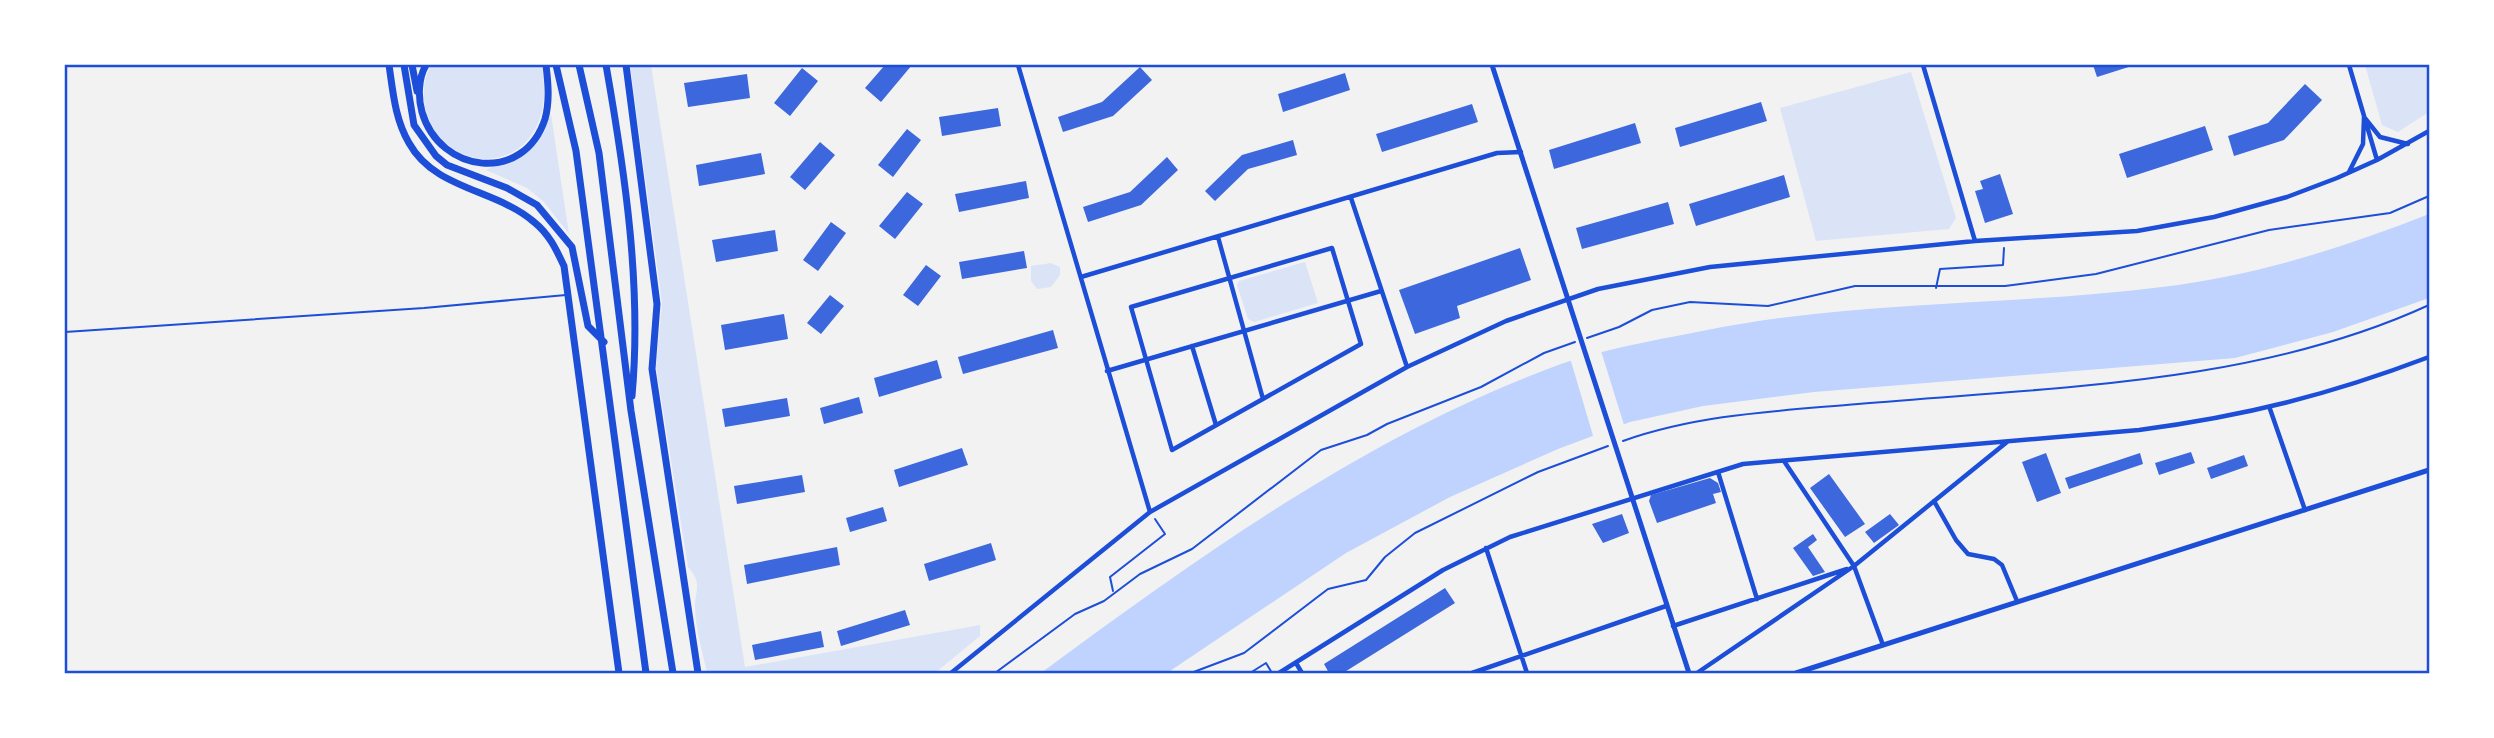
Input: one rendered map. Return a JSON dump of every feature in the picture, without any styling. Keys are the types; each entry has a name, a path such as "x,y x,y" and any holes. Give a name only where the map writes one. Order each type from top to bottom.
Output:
{"highway":[{"path":"389,65 398,120 419,157 441,176 507,204 536,223 552,240 564,266 620,673"},
{"path":"404,65 414,125 436,156 447,165 507,188 537,205 572,247 589,326 604,342"},
{"path":"412,65 425,124 444,150 467,162 499,162 520,152 544,120 549,86 546,65"},
{"path":"418,99 426,65"},
{"path":"556,65 576,151 604,342 646,673"},
{"path":"579,65 599,153 631,411 673,673"},
{"path":"606,65 630,252 637,340 631,411"},
{"path":"609,82 612,65"},
{"path":"626,65 657,304 652,369 698,673"}],"street":[{"path":"1018,65 1150,512"},
{"path":"1492,65 1570,298 1689,673"},
{"path":"1923,65 1975,241"},
{"path":"2349,65 2377,160"},
{"path":"2364,117 2380,137 2409,144"},
{"path":"2348,173 2361,150 2364,117"},
{"path":"951,673 1150,512 1407,367 1506,321 1570,298 1625,283 1710,267 1975,241 2137,231 2214,217 2287,197 2348,173 2409,144 2429,131"},
{"path":"1081,277 1497,153 1521,152"},
{"path":"1351,198 1407,367"},
{"path":"1218,237 1263,399"},
{"path":"1332,248 1361,344 1172,450 1131,307 1230,279 1332,248"},
{"path":"1107,370 1381,291"},
{"path":"1192,346 1217,425"},
{"path":"1279,673 1434,575 1510,537 1742,464 2139,430 2270,409 2339,390 2429,357"},
{"path":"2270,409 2305,510"},
{"path":"1697,673 1854,566 2009,441"},
{"path":"1783,460 1854,566 1883,645"},
{"path":"1796,673 2429,470"},
{"path":"1718,471 1757,599"},
{"path":"1934,501 1956,540 1968,555 1994,559 2003,565 2017,601"},
{"path":"1486,548 1527,673"},
{"path":"1673,626 1854,566"},
{"path":"1472,673 1666,606"},
{"path":"1296,663 1303,673"}],"lane":[{"path":"65,331 450,306 568,294"}],"path":[{"path":"995,673 1041,637 1075,614 1104,601 1140,573 1192,549 1321,450 1367,435 1387,424 1457,397 1544,353 1619,327 1652,310 1690,302 1768,306 1814,293 1863,286 1936,289 2029,285 2096,274 2269,230 2390,213 2429,196"},
{"path":"1936,289 1940,269 2003,265 2005,239"},
{"path":"1619,442 1697,421 1746,414 2046,387 2232,366 2328,343 2429,305"},
{"path":"1191,673 1244,653 1281,621 1328,589 1366,580 1385,557 1415,533 1538,472 1608,446"},
{"path":"1114,592 1110,577 1165,534 1150,512"},
{"path":"1250,673 1266,663 1272,673"}],"shaded area":[{"path":"431,65 542,65 543,105 540,118 530,137 516,150 499,157 482,159 464,155 448,145 435,130 426,111 425,82"},
{"path":"630,65 651,65 745,667 980,625 980,636 935,673 707,673 695,615 697,582 688,567 656,367 662,303"},
{"path":"2365,65 2429,65 2429,112 2398,132 2382,125"},
{"path":"1911,72 1956,218 1949,229 1816,241 1780,108"},
{"path":"551,114 569,234 544,202 527,188 486,170 530,148 544,132"},
{"path":"1305,262 1318,303 1254,322 1248,319 1237,285 1239,281"},
{"path":"1051,263 1060,267 1060,275 1051,287 1037,289 1031,281 1031,266"}],"water":[{"path":"2429,214 2429,298 2333,332 2235,358 1814,392 1703,406 1630,422 1558,449 1450,497 1346,553 1167,673 1041,673 1226,541 1355,461 1491,392 1561,364 1633,345 1763,320 1877,308 2049,298 2197,282 2298,259"}],"pier":[{"path":"1601,351 1625,428 1594,439 1570,358"}],"building":[{"path":"885,65 912,65 881,102 865,88"},
{"path":"2093,65 2135,65 2097,77"},
{"path":"1140,67 1152,80 1113,116 1063,132 1058,117 1102,102"},
{"path":"802,68 818,81 790,116 774,103"},
{"path":"1345,73 1350,90 1283,112 1278,94"},
{"path":"747,74 750,98 688,107 684,83"},
{"path":"2305,84 2322,100 2284,140 2234,156 2228,136 2268,123"},
{"path":"1761,102 1767,121 1680,147 1675,128"},
{"path":"1472,104 1478,122 1382,152 1376,134"},
{"path":"998,108 1001,126 942,136 939,117"},
{"path":"1635,123 1641,143 1554,169 1549,150"},
{"path":"2205,126 2213,150 2127,178 2119,154"},
{"path":"907,129 921,140 893,177 878,165"},
{"path":"1293,140 1297,155 1248,169 1215,201 1205,191 1242,155"},
{"path":"820,142 835,155 805,190 790,177"},
{"path":"761,153 765,174 699,186 696,165"},
{"path":"1167,157 1178,170 1141,205 1088,222 1083,207 1130,192"},
{"path":"2000,174 2013,214 1985,223 1975,191 1983,189 1980,181"},
{"path":"1784,175 1790,197 1696,226 1689,204"},
{"path":"1026,181 1029,198 959,212 955,194"},
{"path":"907,192 923,204 895,239 879,226"},
{"path":"1668,202 1674,224 1582,249 1576,228"},
{"path":"831,222 846,233 818,271 803,260"},
{"path":"775,230 778,251 716,262 712,240"},
{"path":"1520,248 1531,280 1457,306 1460,318 1415,334 1399,290"},
{"path":"1024,251 1027,268 962,279 959,262"},
{"path":"926,265 941,276 918,306 903,295"},
{"path":"830,295 844,306 821,334 807,323"},
{"path":"784,314 788,339 725,350 721,325"},
{"path":"1053,330 1058,348 963,374 958,357"},
{"path":"937,360 942,378 879,397 874,378"},
{"path":"859,397 863,413 824,424 820,408"},
{"path":"787,398 790,416 725,427 722,409"},
{"path":"962,448 968,465 899,487 894,470"},
{"path":"2191,452 2195,463 2159,475 2155,463"},
{"path":"2046,453 2061,493 2037,502 2022,462"},
{"path":"2140,453 2143,464 2069,489 2065,478"},
{"path":"2244,455 2248,466 2211,479 2207,468"},
{"path":"1829,474 1865,524 1845,537 1810,488"},
{"path":"802,475 805,492 737,504 734,486"},
{"path":"1710,478 1718,483 1721,492 1713,494 1716,503 1657,523 1649,501 1651,495"},
{"path":"883,507 887,521 850,532 846,518"},
{"path":"1622,514 1629,533 1603,543 1592,524"},
{"path":"1890,514 1899,525 1874,543 1865,532"},
{"path":"1813,534 1817,540 1808,547 1825,572 1813,576 1793,548"},
{"path":"991,543 996,560 929,581 924,564"},
{"path":"837,547 840,565 747,584 744,565"},
{"path":"1445,588 1455,603 1343,673 1329,673 1324,664"},
{"path":"905,610 910,625 841,646 837,631"},
{"path":"821,631 824,647 755,660 752,645"}]}
